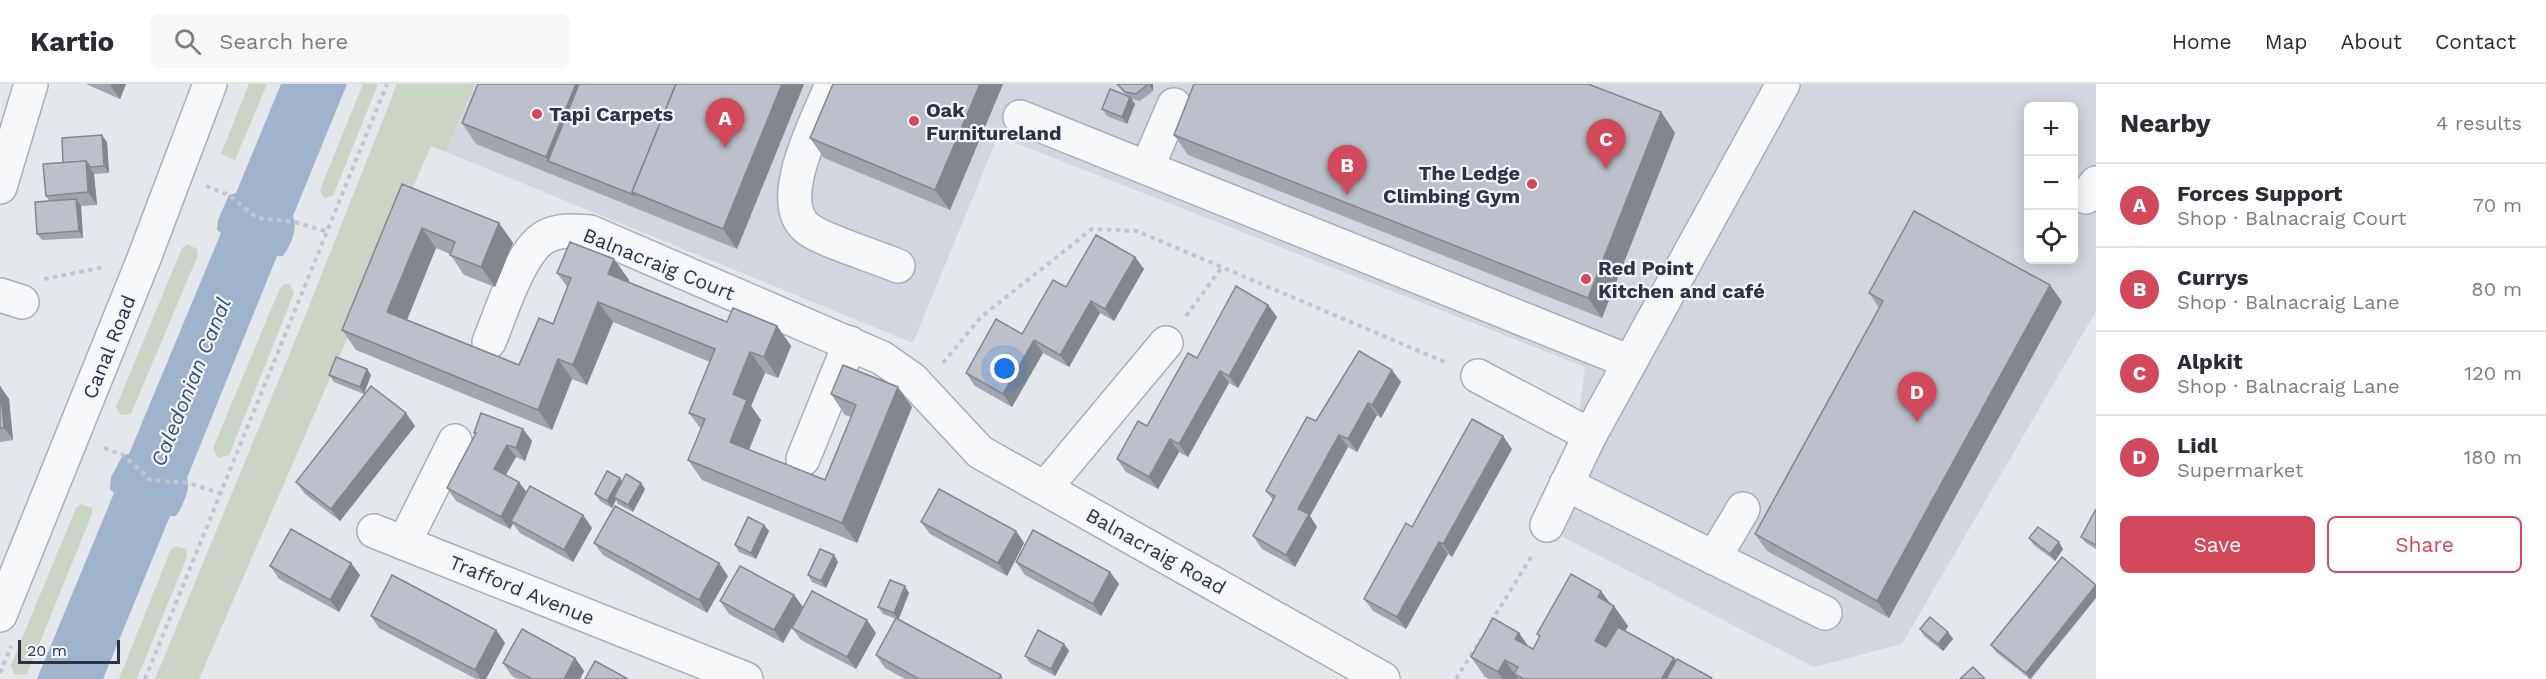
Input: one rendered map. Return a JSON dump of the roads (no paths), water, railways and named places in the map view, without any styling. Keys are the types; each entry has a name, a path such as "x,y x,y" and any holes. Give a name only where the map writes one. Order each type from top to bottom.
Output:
{"street":[{"path":"0,187 31,84"},
{"name":"Canal Road","path":"1,610 144,261 210,84"},
{"path":"832,84 796,177 793,198 796,217 809,230 898,266"},
{"path":"1547,525 1590,435 1783,84"},
{"path":"1147,168 1174,105"},
{"path":"1020,117 1630,362"},
{"name":"Balnacraig Court","path":"489,342 526,255 544,237 567,230 590,232 882,358 912,379 931,399"},
{"path":"803,459 850,344"},
{"path":"1045,488 1166,344"},
{"path":"1478,376 1590,435"},
{"name":"Balnacraig Road","path":"931,399 980,452 1383,679"},
{"path":"404,543 455,441"},
{"path":"1566,484 1825,613"},
{"path":"1714,558 1743,509"},
{"name":"Trafford Avenue","path":"374,531 746,679"}],"water":[{"name":"Caledonian Canal","path":"281,84 347,84 293,216 295,226 291,242 283,256 277,256 187,478 188,487 183,503 176,516 170,516 103,679 37,679 114,493 110,489 111,477 123,455 129,454 221,233 217,230 218,220 229,195 236,193"}],"place":[{"name":"Tapi Carpets","path":"537,114"},
{"name":"Oak Furnitureland","path":"914,121"},
{"name":"Forces Support","path":"725,148"},
{"name":"Alpkit","path":"1606,169"},
{"name":"The Ledge Climbing Gym","path":"1532,184"},
{"name":"Currys","path":"1347,195"},
{"name":"Red Point Kitchen and café","path":"1586,279"},
{"name":"Lidl","path":"1917,422"}]}
